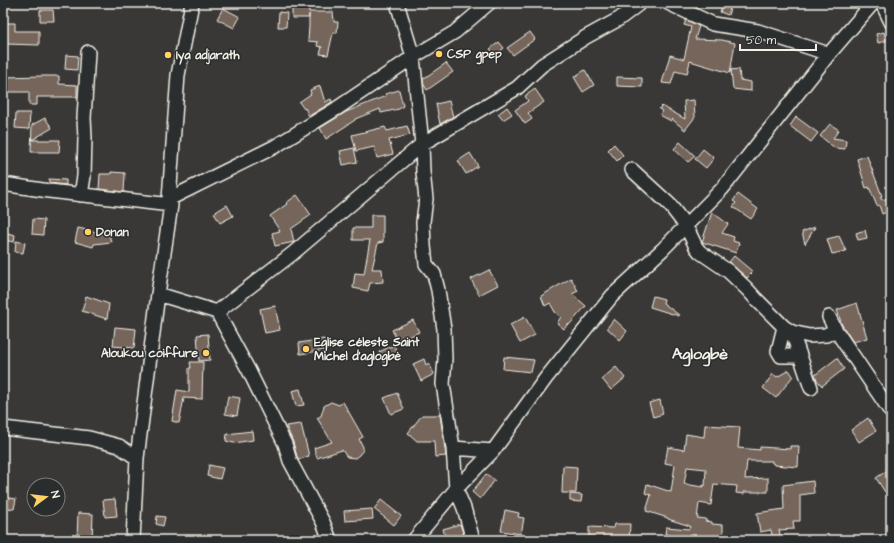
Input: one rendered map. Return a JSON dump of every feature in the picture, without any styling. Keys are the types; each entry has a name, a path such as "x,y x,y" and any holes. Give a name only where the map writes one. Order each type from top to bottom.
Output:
{"street":[{"path":"133,540 137,458 170,202 178,75 192,3"},
{"path":"397,3 413,57 426,199 423,222 424,246 426,264 434,274 438,290 445,343 443,384 453,448 456,489 464,508 473,540"},
{"path":"3,184 81,195 170,202 274,148 336,109 413,57 455,32 489,3"},
{"path":"217,312 292,254 422,144 517,88 542,64 619,18 640,3"},
{"path":"668,3 713,24 758,31 829,54"},
{"path":"414,540 456,489 494,451 546,378 612,296 686,226 722,189 829,54 873,3"},
{"path":"882,3 891,22"},
{"path":"81,195 84,176 84,118 88,52"},
{"path":"632,170 669,204 686,226 700,252 728,271 788,329 800,356 811,388"},
{"path":"158,294 217,312 249,371 285,444 290,461 323,522 330,540"},
{"path":"828,317 891,412"},
{"path":"788,329 809,336 826,335 835,329"},
{"path":"788,329 778,350 779,354 781,356 800,356"},
{"path":"3,428 89,438 119,446 137,458"},
{"path":"453,448 494,451"}],"building":[{"path":"292,3 309,3 309,12 333,12 334,22 338,22 337,33 333,33 328,55 320,54 322,47 317,46 318,42 308,41 309,18 292,18"},
{"path":"723,3 732,3 728,15 720,12"},
{"path":"223,8 240,17 234,28 217,19"},
{"path":"40,10 53,10 54,21 40,21"},
{"path":"279,12 287,13 286,27 278,27"},
{"path":"686,20 699,26 695,39 722,40 735,43 730,73 690,61 687,74 675,71 671,84 662,83 670,55 684,59 691,27 684,25"},
{"path":"3,23 15,23 15,31 39,31 39,45 5,44 5,40 3,39"},
{"path":"530,32 535,39 513,55 507,48"},
{"path":"884,32 886,41 878,43 876,34"},
{"path":"499,42 504,48 495,55 490,49"},
{"path":"66,55 78,56 77,70 65,69"},
{"path":"446,63 453,72 427,90 423,79"},
{"path":"739,69 740,80 751,82 751,91 733,89 731,70"},
{"path":"585,70 594,85 583,92 574,77"},
{"path":"59,76 59,84 77,85 77,97 37,97 37,105 29,105 29,92 3,92 3,77"},
{"path":"617,77 642,78 642,87 617,86"},
{"path":"320,86 325,102 331,99 332,102 309,116 305,108 304,109 299,102 311,94 310,90"},
{"path":"535,89 544,102 528,113 532,119 525,124 515,110 528,101 525,96"},
{"path":"399,90 403,106 399,109 381,113 380,109 355,119 326,139 320,128 346,112 386,96 385,94"},
{"path":"694,100 695,117 685,130 672,119 671,121 660,115 662,111 659,109 662,106 685,119 684,101"},
{"path":"449,101 453,117 440,124 436,104"},
{"path":"507,107 512,114 503,120 498,114"},
{"path":"16,113 30,113 29,129 15,128"},
{"path":"796,117 818,133 811,142 790,126"},
{"path":"45,118 52,128 32,140 60,140 59,152 31,152 32,125"},
{"path":"830,124 839,130 833,138 846,140 845,149 835,148 820,136"},
{"path":"407,126 410,135 389,140 393,154 377,158 374,147 356,151 352,135 385,127 387,131"},
{"path":"680,142 695,156 688,162 674,149"},
{"path":"614,144 623,155 617,161 608,150"},
{"path":"354,148 357,162 343,165 340,151"},
{"path":"703,149 714,158 706,168 695,159"},
{"path":"470,153 478,166 466,174 458,161"},
{"path":"867,156 882,196 880,197 882,200 891,197 891,210 882,214 879,205 877,206 869,187 866,188 857,159"},
{"path":"111,172 125,173 124,192 99,189 100,174 111,174"},
{"path":"49,179 66,180 66,185 49,183"},
{"path":"738,194 758,209 751,219 733,207 736,203 733,201"},
{"path":"297,195 311,215 291,229 294,242 275,246 272,233 280,231 270,216"},
{"path":"227,205 233,216 220,223 214,213"},
{"path":"712,212 728,224 722,233 734,237 733,241 739,243 736,253 702,242"},
{"path":"371,215 383,215 383,242 378,243 372,269 382,269 383,282 370,283 368,291 353,288 355,273 364,274 370,240 353,240 353,228 371,228"},
{"path":"33,219 44,220 43,235 32,234"},
{"path":"815,227 805,244 802,232"},
{"path":"78,228 109,234 111,242 94,244 93,247 75,242"},
{"path":"865,230 867,238 858,240 856,233"},
{"path":"3,232 15,235 14,242 3,240"},
{"path":"839,236 846,251 832,254 827,239"},
{"path":"16,241 25,243 23,253 15,252"},
{"path":"734,256 753,272 747,278 729,262"},
{"path":"489,270 498,285 479,295 471,279"},
{"path":"571,278 578,291 572,294 586,306 564,329 557,323 561,317 555,312 550,303 545,306 541,296"},
{"path":"86,296 109,304 107,319 82,311"},
{"path":"653,296 664,299 663,303 679,316 650,307"},
{"path":"857,303 867,338 853,342 842,325 837,310"},
{"path":"275,306 280,330 265,333 260,309"},
{"path":"525,317 535,335 520,343 510,325"},
{"path":"614,319 627,331 620,340 607,328"},
{"path":"413,320 419,332 398,342 392,330"},
{"path":"115,327 136,329 134,348 113,346"},
{"path":"208,334 210,360 199,361 197,335"},
{"path":"324,339 325,350 300,354 299,343"},
{"path":"394,345 398,355 384,362 379,352"},
{"path":"504,357 534,360 531,372 503,369"},
{"path":"837,358 844,369 822,386 815,375"},
{"path":"424,359 426,365 429,363 434,374 421,381 413,364"},
{"path":"190,362 203,362 202,399 184,398 179,423 172,421 177,390 189,392"},
{"path":"616,367 625,378 611,390 602,379"},
{"path":"789,370 793,376 776,398 763,388 773,374 777,377"},
{"path":"300,389 304,405 296,406 292,391"},
{"path":"397,393 404,409 391,414 384,398"},
{"path":"228,396 240,398 237,416 225,414"},
{"path":"660,400 663,414 653,417 649,403"},
{"path":"331,402 339,405 343,402 363,437 359,439 363,450 355,458 347,457 342,450 317,458 314,448 332,442 317,418 321,416 324,406"},
{"path":"422,415 440,415 446,456 435,457 434,441 417,441 408,433"},
{"path":"868,418 876,431 859,442 851,430"},
{"path":"301,424 309,456 298,460 293,442 286,426"},
{"path":"705,425 740,427 738,448 760,450 760,447 790,449 790,446 799,446 798,467 774,465 772,461 747,461 745,479 768,478 768,492 744,492 744,494 736,493 737,486 714,484 711,505 699,503 697,518 706,519 705,521 712,522 712,524 723,525 723,538 710,538 710,540 676,540 677,537 665,534 666,527 689,529 690,526 646,511 651,495 645,493 647,484 671,492 675,465 665,463 668,447 684,450 686,434 704,437","holes":["687,467 706,469 705,486 684,484"]},
{"path":"252,431 253,440 234,443 226,441 227,434"},
{"path":"209,465 223,468 220,479 207,476"},
{"path":"563,466 577,467 576,493 562,493"},
{"path":"891,468 891,488 885,492 876,478"},
{"path":"486,474 495,480 480,499 472,492"},
{"path":"813,481 814,493 800,495 800,521 793,521 794,529 779,530 781,538 773,540 771,530 760,532 757,513 784,509 783,485"},
{"path":"570,494 582,495 581,502 570,501"},
{"path":"3,497 16,499 14,509 3,507"},
{"path":"115,499 117,516 105,517 103,500"},
{"path":"381,500 401,516 394,525 374,509"},
{"path":"372,509 373,519 345,521 344,511"},
{"path":"505,510 519,513 518,517 524,518 521,534 501,531"},
{"path":"78,513 93,514 92,540 77,540"},
{"path":"157,516 165,517 163,526 156,524"},
{"path":"460,524 464,536 446,540 443,529"},
{"path":"615,524 630,524 629,540 589,538 589,527 614,528"}],"place":[{"name":"CSP gpep","path":"439,54"},
{"name":"Iya adjarath","path":"168,55"},
{"name":"Donan","path":"88,232"},
{"name":"Eglise céleste Saint Michel d'aglogbè","path":"306,349"},
{"name":"Aloukou coiffure","path":"206,353"}],"district":[{"name":"Aglogbè","path":"700,354"}]}
